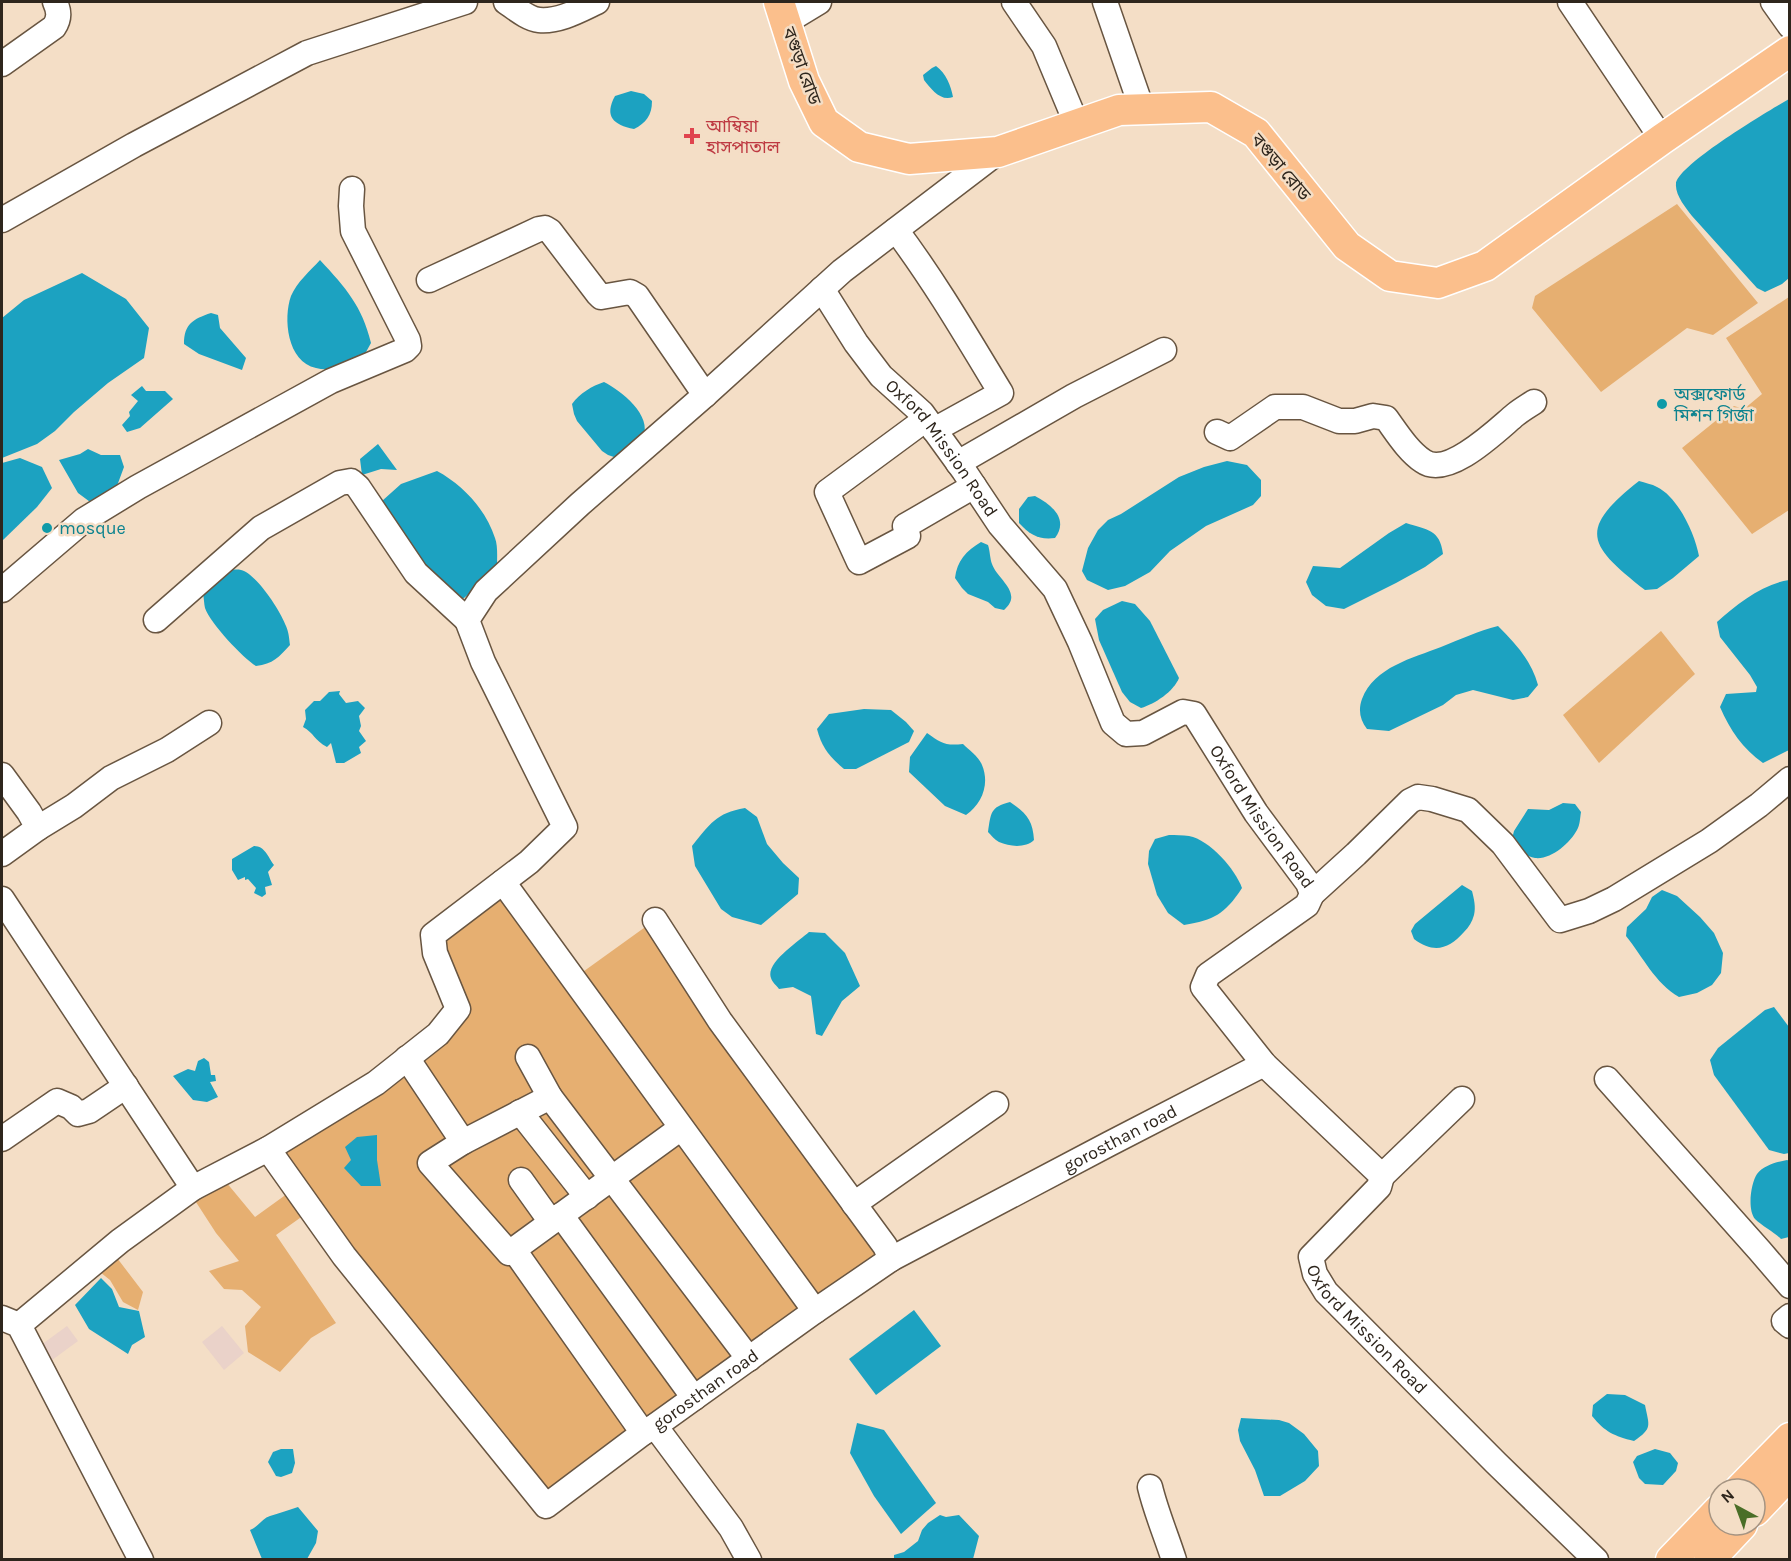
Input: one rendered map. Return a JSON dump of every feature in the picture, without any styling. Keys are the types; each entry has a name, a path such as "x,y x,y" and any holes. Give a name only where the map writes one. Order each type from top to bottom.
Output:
{"main road":[{"name":"বগুড়া রোড","path":"782,12 804,81 824,122 859,147 909,159 998,152 1119,110 1210,107 1257,133 1347,246 1390,276 1438,283 1485,266 1662,139 1790,51"},
{"path":"1752,1477 1790,1438"},
{"path":"1767,1498 1790,1474"},
{"path":"1671,1560 1707,1522"},
{"path":"1709,1560 1731,1537"}],"street":[{"path":"2,64 54,27 59,19 55,2"},
{"path":"2,220 144,140 307,53 465,2"},
{"path":"506,2 538,20 576,12 597,2"},
{"path":"782,12 819,2"},
{"path":"1014,2 1044,46 1077,125"},
{"path":"1105,2 1142,109"},
{"path":"1570,2 1662,139"},
{"path":"1773,2 1790,26"},
{"path":"467,620 486,591 580,504 842,271 998,152"},
{"path":"2,590 84,520 331,381 405,350 409,346 353,231 352,189"},
{"path":"429,280 538,229 545,228 550,231 597,294 602,297 630,292 637,296 705,395"},
{"path":"896,230 926,271 1001,393 979,405 930,424 828,492 859,562 908,536 905,526 974,486"},
{"name":"Oxford Mission Road","path":"822,289 856,343 881,376 930,424 1000,525 1055,589 1080,642 1113,723 1126,734 1143,733 1184,712 1194,714 1226,769 1308,883 1312,894 1307,905 1208,975 1203,987 1264,1064 1382,1176 1379,1187 1311,1257 1315,1274 1326,1292 1596,1560"},
{"path":"958,463 1074,396 1164,350"},
{"path":"1217,432 1230,438 1275,407 1303,407 1339,421 1355,421 1373,416 1386,418 1408,447 1425,463 1439,465 1459,457 1488,440 1515,414 1534,402"},
{"path":"979,405 998,440"},
{"path":"141,1560 10,1322 193,1188 268,1149 376,1083 438,1034 458,1009 435,953 433,935 530,862 565,827 483,663 467,620 416,573 358,487 351,481 340,483 261,528 156,620"},
{"path":"2,854 74,806 111,778 167,750 209,723"},
{"path":"2,775 38,828"},
{"path":"1312,894 1410,801 1418,797 1468,810 1503,844 1560,920 1589,911 1614,899 1709,841 1759,805 1790,778"},
{"path":"503,882 815,1311"},
{"path":"2,899 193,1188"},
{"path":"655,920 720,1021 885,1246 891,1259"},
{"path":"528,1057 550,1097 749,1359"},
{"path":"407,1058 463,1142"},
{"name":"gorosthan road","path":"268,1149 344,1256 546,1506 815,1311 891,1259 1264,1064"},
{"path":"1607,1079 1790,1286"},
{"path":"2,1139 57,1101 71,1107 78,1114 89,1111 126,1086"},
{"path":"550,1097 463,1142 430,1163 509,1253 681,1128"},
{"path":"1382,1176 1462,1099"},
{"path":"854,1204 996,1104"},
{"path":"520,1113 586,1197"},
{"path":"521,1180 556,1219 694,1398"},
{"path":"514,1250 649,1430 731,1527 749,1560"},
{"path":"1790,1316 1784,1321 1790,1326"},
{"path":"1150,1487 1156,1512 1174,1560"}],"shaded area":[{"path":"1677,204 1758,303 1713,335 1687,328 1601,392 1532,308 1535,296"},
{"path":"1789,297 1789,510 1752,534 1682,448 1734,406 1744,409 1762,394 1726,338"},
{"path":"1661,631 1695,674 1599,763 1563,715"},
{"path":"503,882 573,979 655,920 891,1259 655,1426 523,1261 643,1433 546,1506 268,1149 458,1009 433,935"},
{"path":"226,1182 255,1217 291,1191 307,1213 276,1235 336,1323 311,1338 280,1372 248,1352 245,1326 261,1307 242,1290 224,1289 209,1271 239,1261 216,1233 194,1199"},
{"path":"114,1254 143,1292 138,1310 123,1302 110,1280 95,1268"},
{"path":"67,1326 78,1341 48,1363 37,1348"},
{"path":"222,1326 244,1353 224,1370 202,1342"}],"water":[{"path":"936,66 948,80 953,97 940,96 924,80 923,75"},
{"path":"631,91 644,94 652,101 648,118 634,129 616,122 612,118 610,109 615,96"},
{"path":"1789,99 1789,278 1765,292 1757,288 1692,216 1679,197 1676,184 1680,175 1691,164 1745,126"},
{"path":"320,260 352,298 363,318 371,343 361,361 327,369 306,364 299,357 290,338 287,316 291,296 300,281"},
{"path":"82,273 126,299 149,328 144,358 108,383 55,431 37,444 2,458 2,318 24,300"},
{"path":"211,313 218,315 220,328 246,358 242,370 199,354 184,344 184,337 191,323"},
{"path":"604,382 619,391 634,405 644,421 643,438 626,456 614,457 602,451 577,421 574,414 572,404 575,400 586,390"},
{"path":"142,386 146,391 165,391 173,399 140,428 127,432 122,425 138,401 131,395"},
{"path":"378,444 397,470 381,469 362,475 360,459"},
{"path":"88,449 101,455 120,455 124,467 114,494 101,510 78,493 59,460 80,454"},
{"path":"20,458 42,467 52,488 37,507 2,541 2,463"},
{"path":"1227,461 1247,465 1261,480 1261,496 1253,505 1206,526 1170,551 1150,572 1125,586 1108,590 1087,580 1082,571 1088,548 1098,530 1108,520 1179,477"},
{"path":"437,471 456,483 480,508 496,541 497,567 464,598 453,599 399,540 382,501 401,484"},
{"path":"1639,481 1657,487 1672,499 1694,537 1699,556 1657,589 1645,590 1611,561 1597,537 1599,525 1606,512"},
{"path":"1035,496 1057,513 1060,525 1055,538 1035,536 1019,523 1019,509 1028,497"},
{"path":"1406,523 1426,529 1436,535 1443,554 1425,567 1344,609 1326,606 1312,595 1306,582 1313,566 1340,568"},
{"path":"981,542 988,545 992,564 1010,592 1009,604 1004,610 995,608 988,602 968,594 955,578 963,557"},
{"path":"232,569 241,570 254,578 268,594 287,629 290,645 267,664 256,666 243,656 220,631 205,608 203,594"},
{"path":"1789,580 1789,750 1763,763 1749,752 1738,738 1720,707 1726,694 1756,692 1757,687 1720,637 1717,622 1760,590"},
{"path":"1122,601 1135,604 1150,621 1179,678 1173,688 1163,696 1141,708 1130,702 1122,692 1099,640 1095,619 1103,610"},
{"path":"1498,626 1522,653 1535,676 1538,685 1528,697 1513,700 1473,690 1456,695 1443,705 1389,731 1367,729 1360,715 1362,699 1375,679 1385,671 1407,660"},
{"path":"340,691 339,694 346,703 358,701 365,708 359,716 361,726 359,731 366,741 359,747 361,753 344,763 336,763 331,743 327,747 303,727 306,719 305,710 314,701 320,701 329,692"},
{"path":"864,709 891,710 914,731 909,742 856,769 844,769 827,751 817,729 829,714"},
{"path":"927,733 944,743 963,744 981,762 985,786 980,799 966,815 945,806 909,772 910,757"},
{"path":"1010,802 1030,822 1034,840 1031,843 1018,846 1003,844 988,832 995,809"},
{"path":"1563,803 1575,804 1581,812 1577,830 1559,850 1541,858 1535,858 1525,854 1511,843 1514,831 1528,809 1549,810"},
{"path":"745,808 757,817 767,844 799,878 798,894 761,925 732,917 721,909 695,866 692,846 720,816"},
{"path":"1169,835 1189,836 1205,843 1221,856 1239,880 1242,888 1224,910 1211,918 1184,925 1168,913 1157,895 1148,864 1149,851 1155,839"},
{"path":"254,846 264,850 274,865 268,872 272,885 265,887 266,894 262,897 254,893 256,888 248,879 245,880 245,877 238,880 232,870 232,859"},
{"path":"1462,885 1472,891 1475,906 1473,918 1466,930 1453,942 1441,948 1428,947 1414,939 1411,931 1415,924"},
{"path":"1662,890 1677,896 1700,917 1714,933 1723,953 1721,973 1712,985 1697,993 1679,997 1663,985 1626,936 1627,927 1646,909 1652,897"},
{"path":"809,932 825,933 845,953 860,986 842,1001 822,1036 816,1034 811,996 793,987 779,989 773,982 770,972 778,959"},
{"path":"1774,1007 1789,1027 1789,1153 1784,1154 1769,1150 1714,1075 1710,1060 1718,1048 1765,1010"},
{"path":"204,1058 209,1062 211,1075 215,1075 216,1081 210,1082 218,1097 207,1102 193,1100 173,1076 188,1069 195,1071 198,1061"},
{"path":"377,1135 377,1160 381,1186 361,1186 344,1168 351,1160 345,1147 357,1137"},
{"path":"1790,1161 1789,1237 1781,1239 1755,1219 1751,1209 1751,1196 1755,1178 1763,1168"},
{"path":"101,1278 112,1289 119,1307 139,1311 145,1337 132,1345 128,1354 89,1329 75,1305"},
{"path":"914,1310 941,1346 876,1395 849,1359"},
{"path":"1607,1394 1625,1395 1645,1405 1648,1426 1644,1433 1634,1441 1610,1433 1592,1416 1593,1405"},
{"path":"1241,1418 1279,1420 1289,1423 1304,1434 1318,1451 1319,1466 1305,1481 1280,1496 1264,1496 1255,1470 1240,1441 1238,1430"},
{"path":"857,1423 884,1430 936,1503 901,1534 874,1496 850,1453"},
{"path":"293,1449 295,1463 292,1473 281,1477 276,1476 268,1462 273,1452"},
{"path":"1655,1449 1670,1453 1678,1463 1676,1471 1663,1485 1645,1484 1639,1478 1633,1462 1637,1456"},
{"path":"298,1507 318,1531 316,1543 307,1559 262,1559 250,1530 267,1517"},
{"path":"940,1515 946,1517 959,1515 979,1536 973,1559 894,1559 894,1555 904,1552 918,1541 922,1530"}],"place":[{"name":"আম্বিয়া হাসপাতাল","path":"692,136"},
{"name":"অক্সফোর্ড মিশন গির্জা","path":"1662,404"},
{"name":"mosque","path":"47,528"}]}
